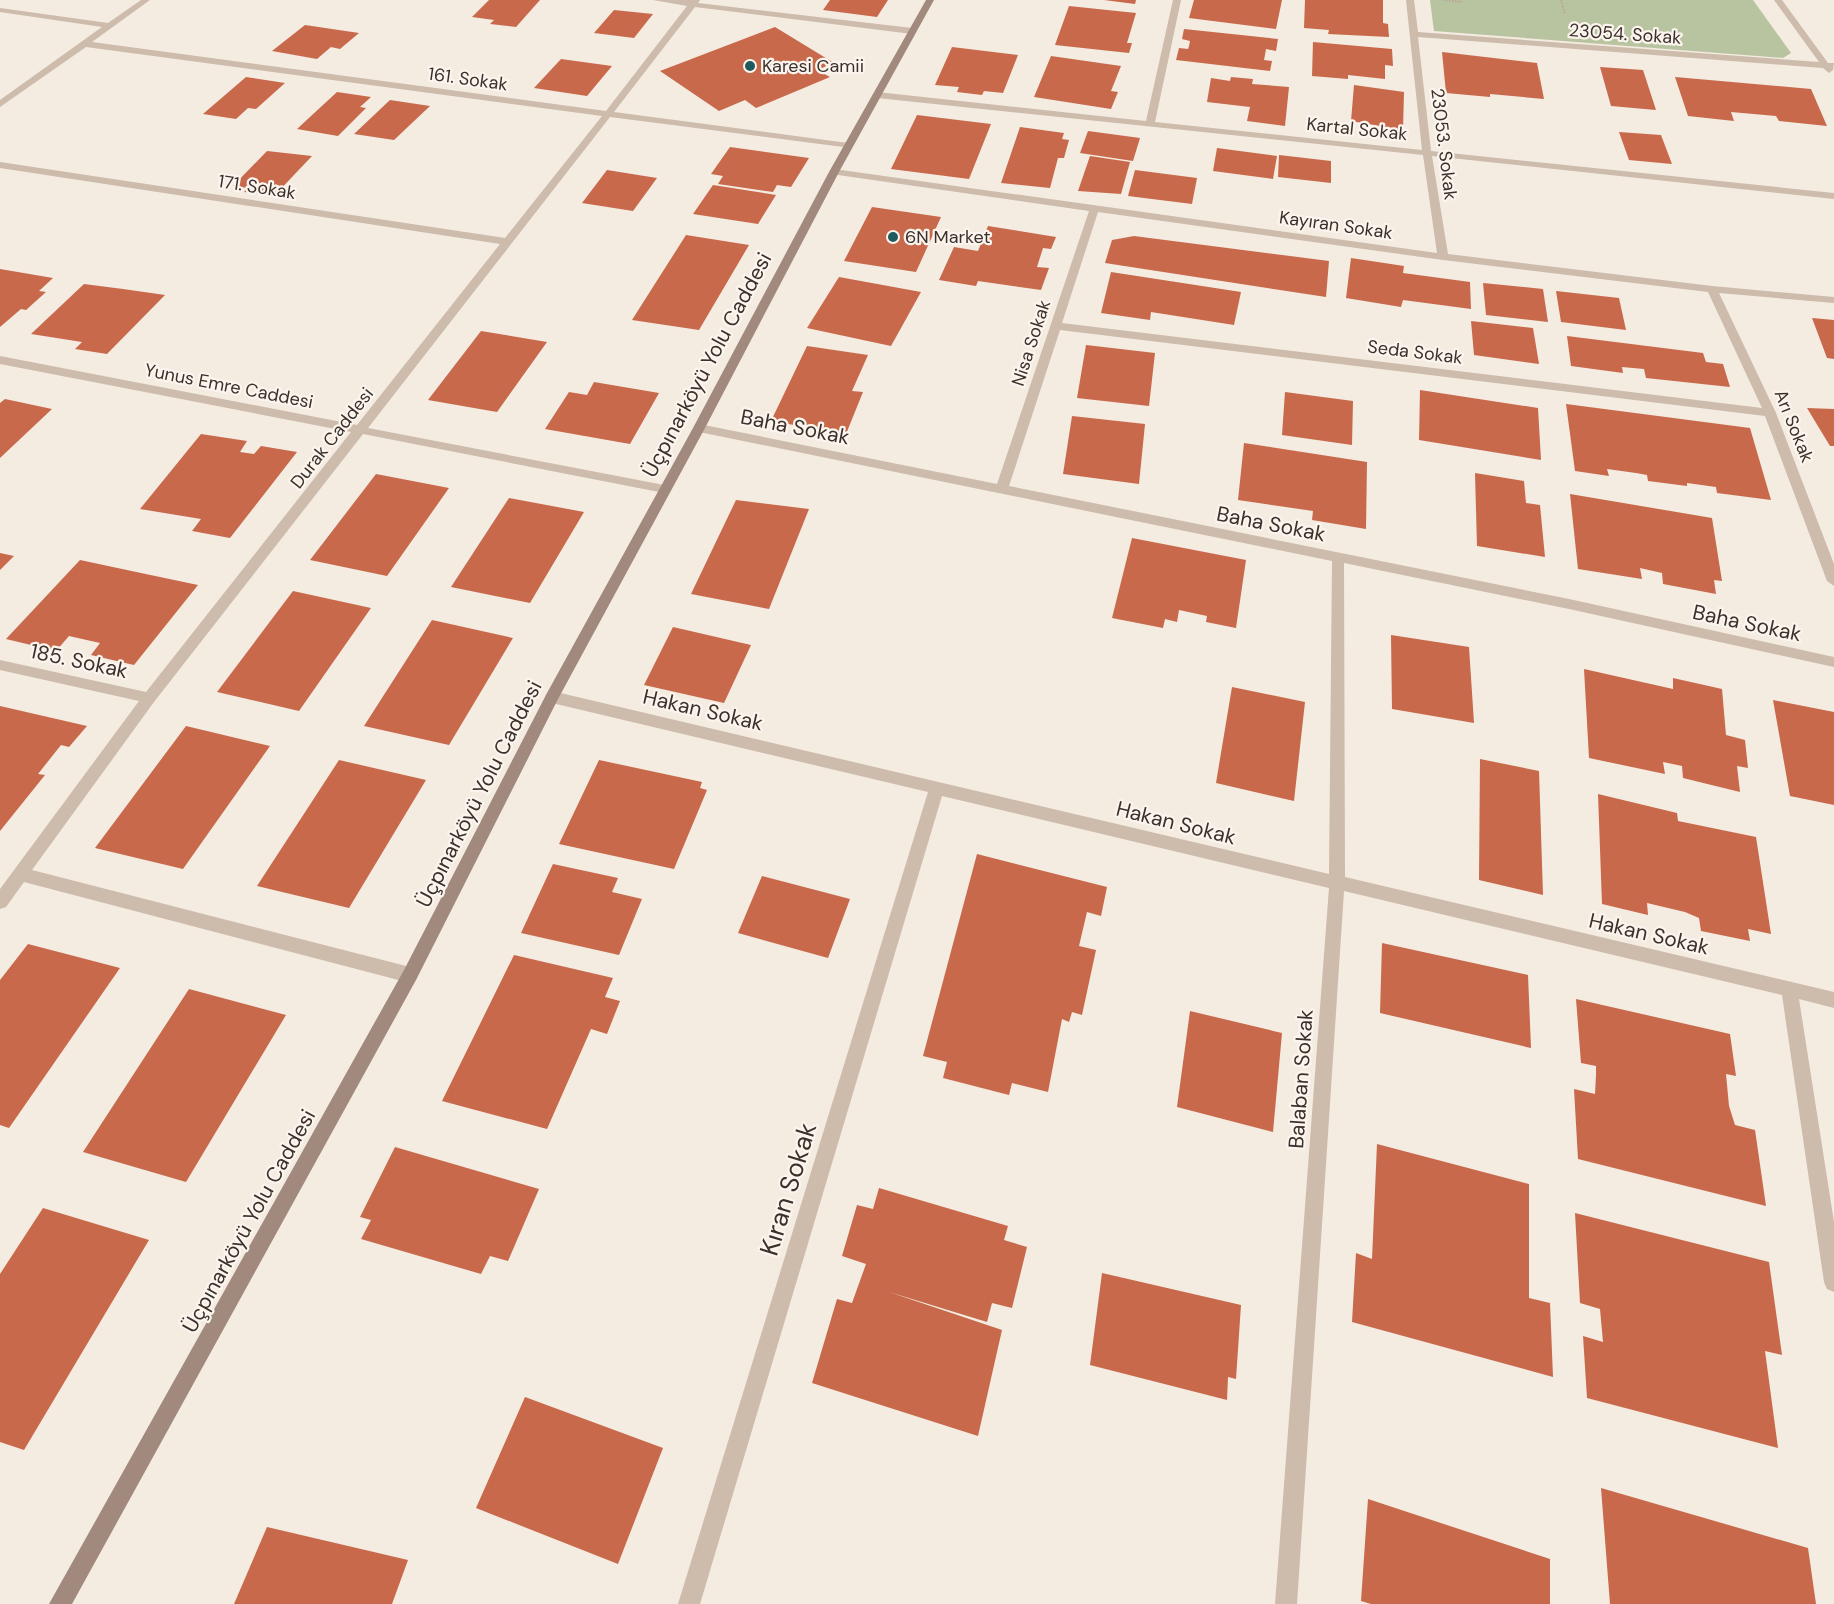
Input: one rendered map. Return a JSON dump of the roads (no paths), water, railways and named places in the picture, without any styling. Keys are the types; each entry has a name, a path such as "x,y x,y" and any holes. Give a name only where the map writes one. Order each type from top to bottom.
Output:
{"main road":[{"name":"Üçpınarköyü Yolu Caddesi","path":"60,1604 410,975 552,697 699,428 848,146 930,0"}],"street":[{"path":"0,104 146,0"},
{"path":"657,0 694,2 912,32"},
{"path":"1150,124 1177,0"},
{"name":"23053. Sokak","path":"1410,0 1427,153 1443,257"},
{"path":"1778,0 1830,66 1834,77"},
{"name":"Durak Caddesi","path":"0,902 149,698 694,2"},
{"path":"0,10 110,26"},
{"name":"23054. Sokak","path":"1414,34 1830,66"},
{"name":"161. Sokak","path":"84,44 848,146"},
{"name":"Kartal Sokak","path":"877,95 1834,196"},
{"name":"171. Sokak","path":"0,165 508,242"},
{"name":"Kayıran Sokak","path":"834,172 1443,257 1712,289 1834,300"},
{"name":"Nisa Sokak","path":"1002,489 1094,209"},
{"name":"Arı Sokak","path":"1712,289 1770,413 1834,581"},
{"name":"Seda Sokak","path":"1056,326 1770,413"},
{"name":"Yunus Emre Caddesi","path":"0,360 664,489"},
{"name":"Baha Sokak","path":"699,428 1569,604 1834,662"},
{"name":"Balaban Sokak","path":"1286,1604 1337,885 1338,557"},
{"name":"185. Sokak","path":"0,665 149,698"},
{"name":"Hakan Sokak","path":"552,697 1337,885 1834,1000"},
{"name":"Kıran Sokak","path":"689,1604 937,788"},
{"path":"21,874 410,975"},
{"path":"1789,990 1834,1282"}],"place":[{"name":"Karesi Camii","path":"750,66"},
{"name":"6N Market","path":"893,237"}]}
